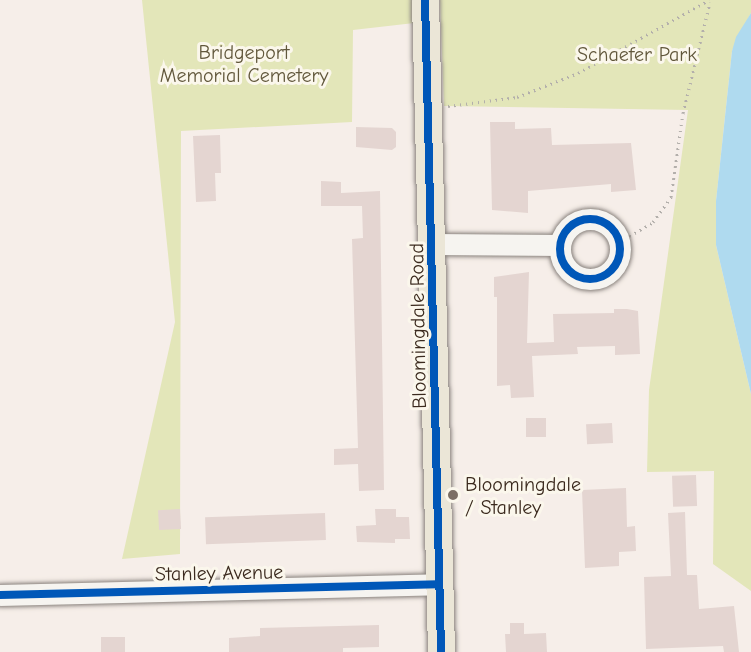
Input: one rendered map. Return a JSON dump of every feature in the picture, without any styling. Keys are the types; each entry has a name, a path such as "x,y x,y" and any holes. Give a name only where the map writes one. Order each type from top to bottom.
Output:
{"main road":[{"name":"Bloomingdale Road","path":"425,0 433,244 441,652"}],"street":[{"path":"585,219 609,225 619,242 618,259 612,269 591,279 580,278 564,265 560,245 573,224 585,219"},
{"path":"433,244 560,245"},
{"name":"Stanley Avenue","path":"0,595 438,584"}],"path":[{"path":"445,106 517,97 578,73 710,0"},
{"path":"619,242 653,222 671,197 686,102 710,0"}],"green space":[{"name":"Bridgeport Memorial Cemetery","path":"142,0 422,0 423,22 353,30 352,122 181,131 180,554 122,559 175,322"},
{"name":"Schaefer Park","path":"440,0 751,0 751,13 732,51 716,201 716,245 751,394 751,591 713,564 714,471 647,472 649,390 688,110 444,106"}],"water":[{"path":"751,13 751,394 716,245 716,201 732,51 736,37"}],"building":[{"path":"490,122 515,122 515,129 551,128 552,145 631,143 636,190 611,192 611,184 528,191 528,213 492,210"},
{"path":"356,127 392,128 396,132 396,147 392,150 356,147"},
{"path":"220,135 221,173 215,173 216,201 196,202 193,136"},
{"path":"321,181 341,182 341,193 380,191 384,490 359,491 358,464 334,465 334,449 358,448 352,239 363,238 362,206 321,206"},
{"path":"529,272 527,343 554,342 553,314 614,313 614,309 627,309 638,311 640,354 615,355 615,346 577,347 578,354 532,356 534,397 511,398 510,385 497,386 497,297 494,297 494,277"},
{"path":"526,418 546,418 546,437 526,437"},
{"path":"612,423 613,443 587,444 586,424"},
{"path":"696,475 697,506 673,507 672,476"},
{"path":"626,488 627,527 635,526 636,551 619,552 619,566 585,568 582,490"},
{"path":"180,509 181,529 159,530 158,510"},
{"path":"375,509 396,509 396,517 409,517 410,539 395,539 395,543 357,542 356,526 376,525"},
{"path":"685,512 687,575 697,575 699,609 734,606 739,652 724,652 723,646 646,649 644,577 671,576 668,513"},
{"path":"325,513 326,540 206,544 205,517"},
{"path":"510,623 524,623 524,634 546,633 547,652 506,652 505,634 510,634"},
{"path":"379,625 379,647 343,648 343,652 229,652 229,638 260,636 260,628"},
{"path":"101,637 125,637 125,652 101,652"}],"cycle path":[{"path":"425,0 441,652"},
{"path":"590,219 607,224 615,232 620,249 615,266 607,274 590,279 573,274 565,266 560,249 565,232 573,224 590,219"},
{"path":"0,595 438,584"}],"place":[{"name":"Bloomingdale / Stanley","path":"453,495"}]}
